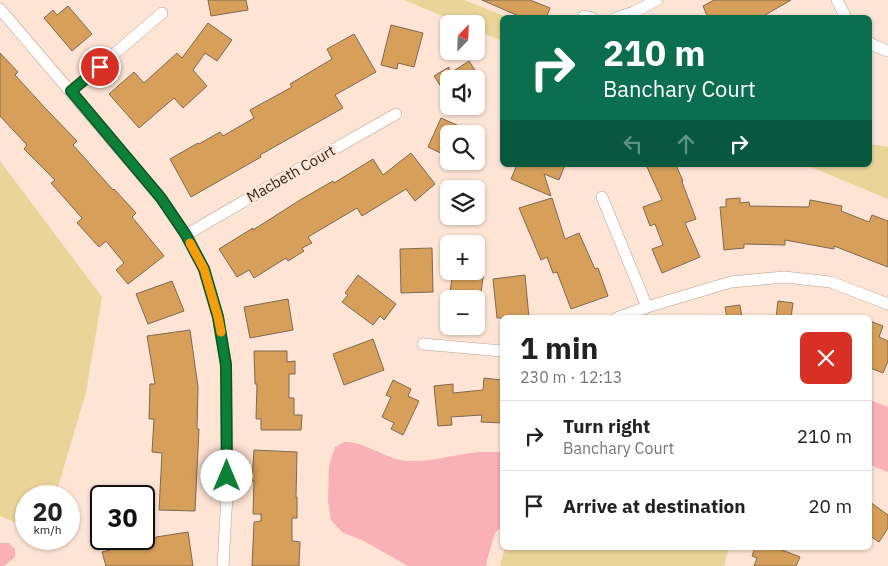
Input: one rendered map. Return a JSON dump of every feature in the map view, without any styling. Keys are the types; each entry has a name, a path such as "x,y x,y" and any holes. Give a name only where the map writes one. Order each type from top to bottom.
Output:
{"street":[{"path":"625,15 657,0"},
{"path":"837,0 844,15"},
{"path":"0,9 161,198 186,235 204,269 218,317 226,365 227,495 223,566"},
{"path":"71,91 162,13"},
{"path":"872,44 888,51"},
{"name":"Macbeth Court","path":"186,235 396,114"},
{"path":"602,197 647,307"},
{"path":"625,315 731,282 784,277 831,282 888,304"},
{"path":"423,344 500,351"}],"shaded area":[{"path":"404,0 464,0 502,15 500,15 500,40 485,34 485,15 440,15"},
{"path":"872,144 888,147 888,199 811,167 872,167"},
{"path":"0,161 102,297 86,392 59,485 15,485 15,522 0,516"},
{"path":"872,401 888,407 888,472 872,466"},
{"path":"344,442 352,443 393,458 410,461 479,452 500,452 500,528 495,533 486,566 408,566 362,540 343,533 331,520 328,501 329,466 335,447"},
{"path":"0,543 9,543 15,549 15,557 4,566 0,566"},
{"path":"504,550 728,550 724,566 500,566"}],"building":[{"path":"208,0 246,0 248,10 211,16"},
{"path":"482,0 530,0 550,8 547,15 516,15"},
{"path":"714,0 791,0 765,15 707,15 703,6"},
{"path":"68,6 92,34 72,51 44,18 53,10 57,15"},
{"path":"208,23 232,40 217,61 205,53 193,70 207,86 183,108 174,98 139,128 109,94 134,72 144,83 177,53 182,58"},
{"path":"391,25 423,33 414,67 398,63 397,69 381,65"},
{"path":"354,34 376,72 335,95 343,108 191,197 170,159 220,132 223,136 254,118 250,110 292,87 290,84 332,59 327,49"},
{"path":"0,53 18,72 15,75 77,141 73,145 136,213 132,217 164,256 128,284 116,270 124,263 106,241 99,247 77,223 82,218 51,183 55,180 24,149 27,145 0,116"},
{"path":"469,61 475,70 455,70"},
{"path":"440,72 440,85 434,76"},
{"path":"441,118 457,125 440,125 440,153 428,147"},
{"path":"411,153 435,184 415,201 406,189 362,216 357,208 308,237 312,243 302,248 304,251 288,261 286,258 254,278 249,270 237,277 219,249 373,159 383,175"},
{"path":"516,167 564,167 559,180 544,174 551,196 511,179"},
{"path":"647,167 677,167 696,219 685,223 700,257 662,273 652,249 663,245 655,224 650,226 643,207 662,200"},
{"path":"552,198 565,239 579,233 595,269 598,268 608,296 571,309 557,272 553,273 547,257 541,260 519,208"},
{"path":"740,198 740,203 749,202 750,206 809,207 810,200 842,206 841,211 869,222 872,215 888,221 888,267 834,246 834,249 785,240 785,245 744,244 744,248 724,250 720,207 726,207 726,199"},
{"path":"432,248 433,292 401,293 400,249"},
{"path":"358,275 396,304 384,320 380,316 373,325 342,302 348,295 345,293"},
{"path":"525,275 529,315 500,315 500,318 497,318 493,279"},
{"path":"452,280 483,280 481,290 450,290"},
{"path":"172,281 184,311 148,324 136,294"},
{"path":"288,299 293,330 250,338 244,307"},
{"path":"778,301 793,303 791,315 776,315"},
{"path":"740,305 742,315 726,315 725,307"},
{"path":"872,322 883,326 879,337 888,341 888,361 883,373 872,369"},
{"path":"190,330 198,387 197,429 199,429 195,511 159,510 162,453 152,452 154,419 149,419 150,384 155,384 147,336"},
{"path":"373,339 384,370 344,385 333,354"},
{"path":"254,351 287,351 287,362 295,361 295,374 289,374 289,398 294,398 294,415 302,415 301,430 261,430 261,419 256,419 257,384 255,384"},
{"path":"484,378 500,380 500,423 481,422 482,415 451,417 452,425 438,426 434,386 453,384 453,393 483,390"},
{"path":"393,380 411,389 408,396 419,401 403,435 391,429 394,423 382,417 391,397 386,395"},
{"path":"254,450 297,452 297,518 292,518 292,541 300,542 299,566 252,566 254,522 261,521 261,514 253,514 254,481 252,481"},
{"path":"872,503 888,515 888,528 879,542 872,537"},
{"path":"188,532 193,566 106,566 102,552 110,550 155,550 156,537"},
{"path":"754,550 782,550 800,557 796,566 754,566 757,558 752,556"}],"slow traffic":[{"path":"190,243 204,269 221,332"}],"route":[{"path":"100,67 71,91 161,198 186,235 204,269 218,317 226,365 227,476"}]}
